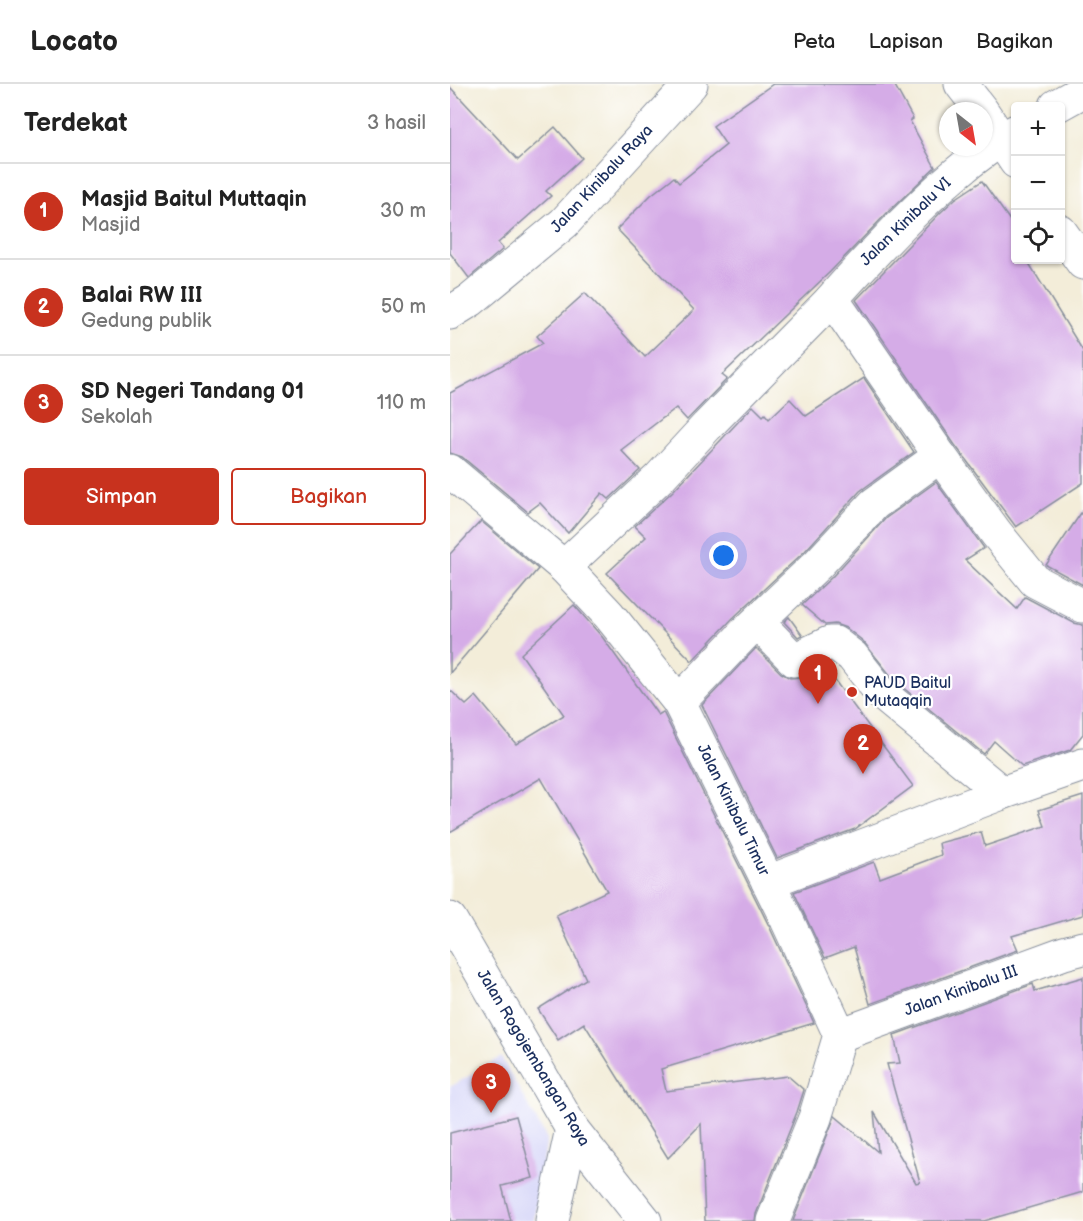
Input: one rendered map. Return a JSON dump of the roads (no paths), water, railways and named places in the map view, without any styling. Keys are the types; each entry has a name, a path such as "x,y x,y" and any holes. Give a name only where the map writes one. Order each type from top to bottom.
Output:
{"street":[{"name":"Jalan Kinibalu Raya","path":"450,313 471,300 564,223 691,84"},
{"path":"962,84 1000,131"},
{"path":"1063,102 1083,91"},
{"name":"Jalan Kinibalu VI","path":"564,567 659,478 859,268 1000,131"},
{"path":"1065,238 1083,263"},
{"path":"831,300 840,309 940,456 996,533 1035,581 1083,606"},
{"path":"679,702 757,622 818,564 874,504 940,456"},
{"name":"Jalan Kinibalu Timur","path":"450,471 564,567 609,615 679,702 840,1035"},
{"path":"757,622 794,660 829,643 835,643 852,656 882,694 1002,793"},
{"path":"768,882 1002,793 1083,765"},
{"name":"Jalan Rogojembangan Raya","path":"450,919 572,1129 645,1221"},
{"name":"Jalan Kinibalu III","path":"840,1035 1083,948"},
{"path":"773,1221 815,1118 840,1035"},
{"path":"552,1221 572,1129"}],"place":[{"name":"PAUD Baitul Mutaqqin","path":"852,692"},
{"name":"Masjid Baitul Muttaqin","path":"818,704"},
{"name":"Balai RW III","path":"863,774"},
{"name":"SD Negeri Tandang 01","path":"491,1113"}]}
